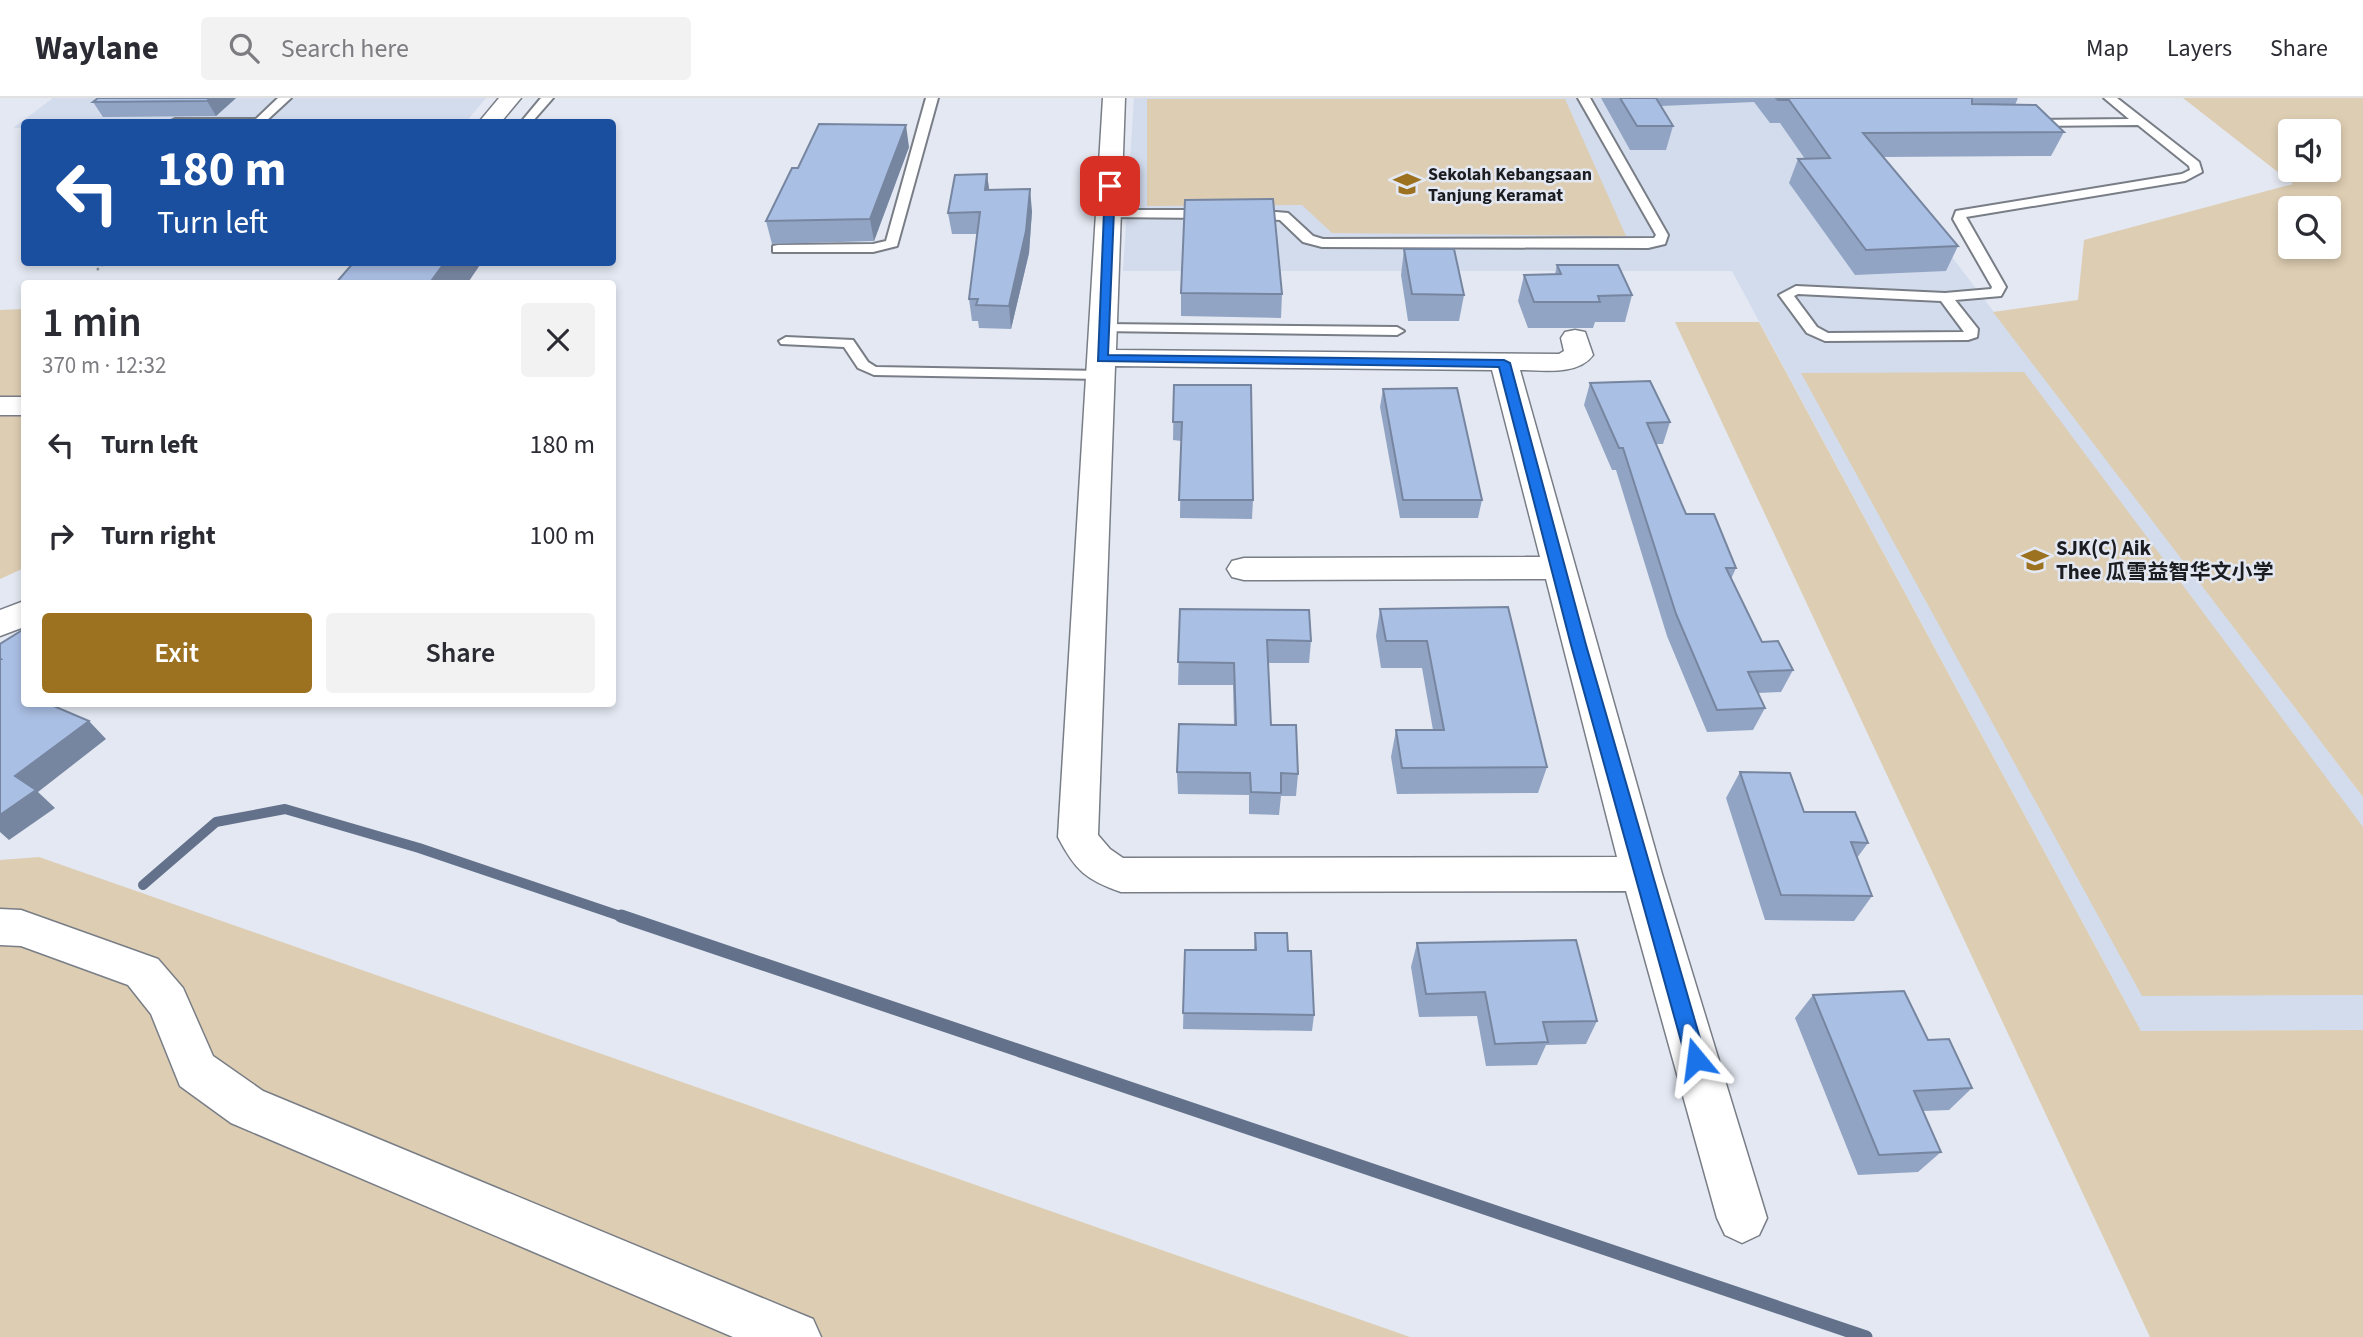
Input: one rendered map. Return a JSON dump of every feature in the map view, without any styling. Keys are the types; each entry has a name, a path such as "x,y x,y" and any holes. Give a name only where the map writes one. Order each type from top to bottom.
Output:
{"street":[{"path":"492,119 510,98"},
{"path":"1114,98 1078,837 1094,862 1106,871 1121,875 1642,874"},
{"path":"1101,367 1571,361 1579,355 1575,338"},
{"path":"1504,363 1642,874 1742,1218"},
{"path":"0,406 21,406"},
{"path":"1244,569 1558,568"},
{"path":"0,624 21,614"},
{"path":"0,927 21,928 143,972 168,1002 196,1071 247,1107 795,1337"}],"lane":[{"path":"263,119 285,98"},
{"path":"529,119 547,98"},
{"path":"778,249 873,248 892,243 916,133 932,98"},
{"path":"1108,214 1283,216 1308,239 1322,243 1648,244 1660,241 1662,235 1584,98"},
{"path":"1945,297 1971,329 1972,334 1968,337 1825,337 1812,330 1786,295 1796,290 1945,297 1990,295 1999,291 1959,219 1960,214 2185,177 2196,172 2195,164 2110,98"},
{"path":"2019,121 2141,122"},
{"path":"1103,328 1397,331"},
{"path":"786,341 848,342 856,351 858,361 863,367 874,371 1101,367"}],"path":[{"path":"97,270 101,266"}],"shaded area":[{"path":"53,98 486,98 468,119 25,119"},
{"name":"SJK(C) Aik Thee 瓜雪益智华文小学","path":"1134,98 1831,98 2363,797 2363,1030 2141,1031 1732,271 1123,271"},
{"path":"2183,98 2363,98 2363,797 1993,312 2078,300 2084,240 2293,184 2290,182 2341,182 2341,119 2278,119 2278,172"},
{"path":"1147,99 1565,99 1626,236 1332,233 1302,205 1147,206"},
{"path":"21,309 21,569 0,579 0,310"},
{"path":"1675,322 1759,322 2141,1031 2363,1030 2363,1337 2150,1337"},
{"name":"SJK(C) Aik Thee 瓜雪益智华文小学","path":"2024,372 2363,827 2363,995 2142,996 1801,373"},
{"path":"39,857 1410,1337 0,1337 0,860"}],"building":[{"path":"98,98 210,98 207,101 93,102"},
{"path":"1620,98 1656,98 1673,126 1637,126"},
{"path":"1776,98 1972,98 1972,104 2036,105 2064,132 1863,133 1958,246 1866,250 1798,159 1830,158 1789,100"},
{"path":"819,124 906,125 870,219 766,221 792,168 798,168"},
{"path":"987,174 985,190 1030,189 1026,231 1009,306 976,305 978,299 969,299 980,212 948,213 955,175"},
{"path":"1273,199 1282,294 1181,293 1185,200"},
{"path":"1404,249 1454,249 1464,295 1412,294"},
{"path":"1557,265 1618,265 1632,295 1598,296 1600,302 1534,302 1524,275 1561,274"},
{"path":"351,266 442,266 432,280 338,280"},
{"path":"1650,381 1670,422 1647,423 1686,514 1714,514 1736,568 1726,568 1762,642 1778,641 1793,670 1748,672 1765,708 1717,710 1676,614 1623,448 1619,448 1590,383"},
{"path":"1174,385 1251,385 1253,500 1179,500 1182,422 1173,422"},
{"path":"1457,388 1482,500 1403,500 1383,389"},
{"path":"1508,607 1547,767 1402,768 1396,730 1444,730 1427,641 1386,641 1380,609"},
{"path":"1180,609 1309,610 1311,641 1267,640 1271,725 1296,725 1298,774 1281,773 1281,793 1251,792 1250,773 1177,772 1179,724 1236,725 1234,663 1178,662"},
{"path":"21,631 21,707 56,707 89,721 15,776 36,790 0,815 1,659 0,644"},
{"path":"1740,772 1790,773 1804,812 1855,812 1868,843 1851,842 1872,896 1781,895"},
{"path":"1255,933 1287,933 1288,951 1311,951 1314,1015 1183,1013 1185,950 1256,950"},
{"path":"1576,940 1597,1021 1543,1022 1548,1042 1495,1044 1485,992 1426,994 1417,943"},
{"path":"1904,991 1928,1040 1949,1039 1972,1088 1914,1091 1941,1152 1879,1155 1813,995"}],"waterway":[{"path":"143,885 216,822 285,809 419,848 626,918"},
{"path":"621,916 1866,1337"}],"place":[{"name":"Sekolah Kebangsaan Tanjung Keramat","path":"1407,184"},
{"name":"SJK(C) Aik Thee 瓜雪益智华文小学","path":"2035,560"}],"route":[{"path":"1110,186 1102,358 1504,363 1642,874 1696,1059"}]}
